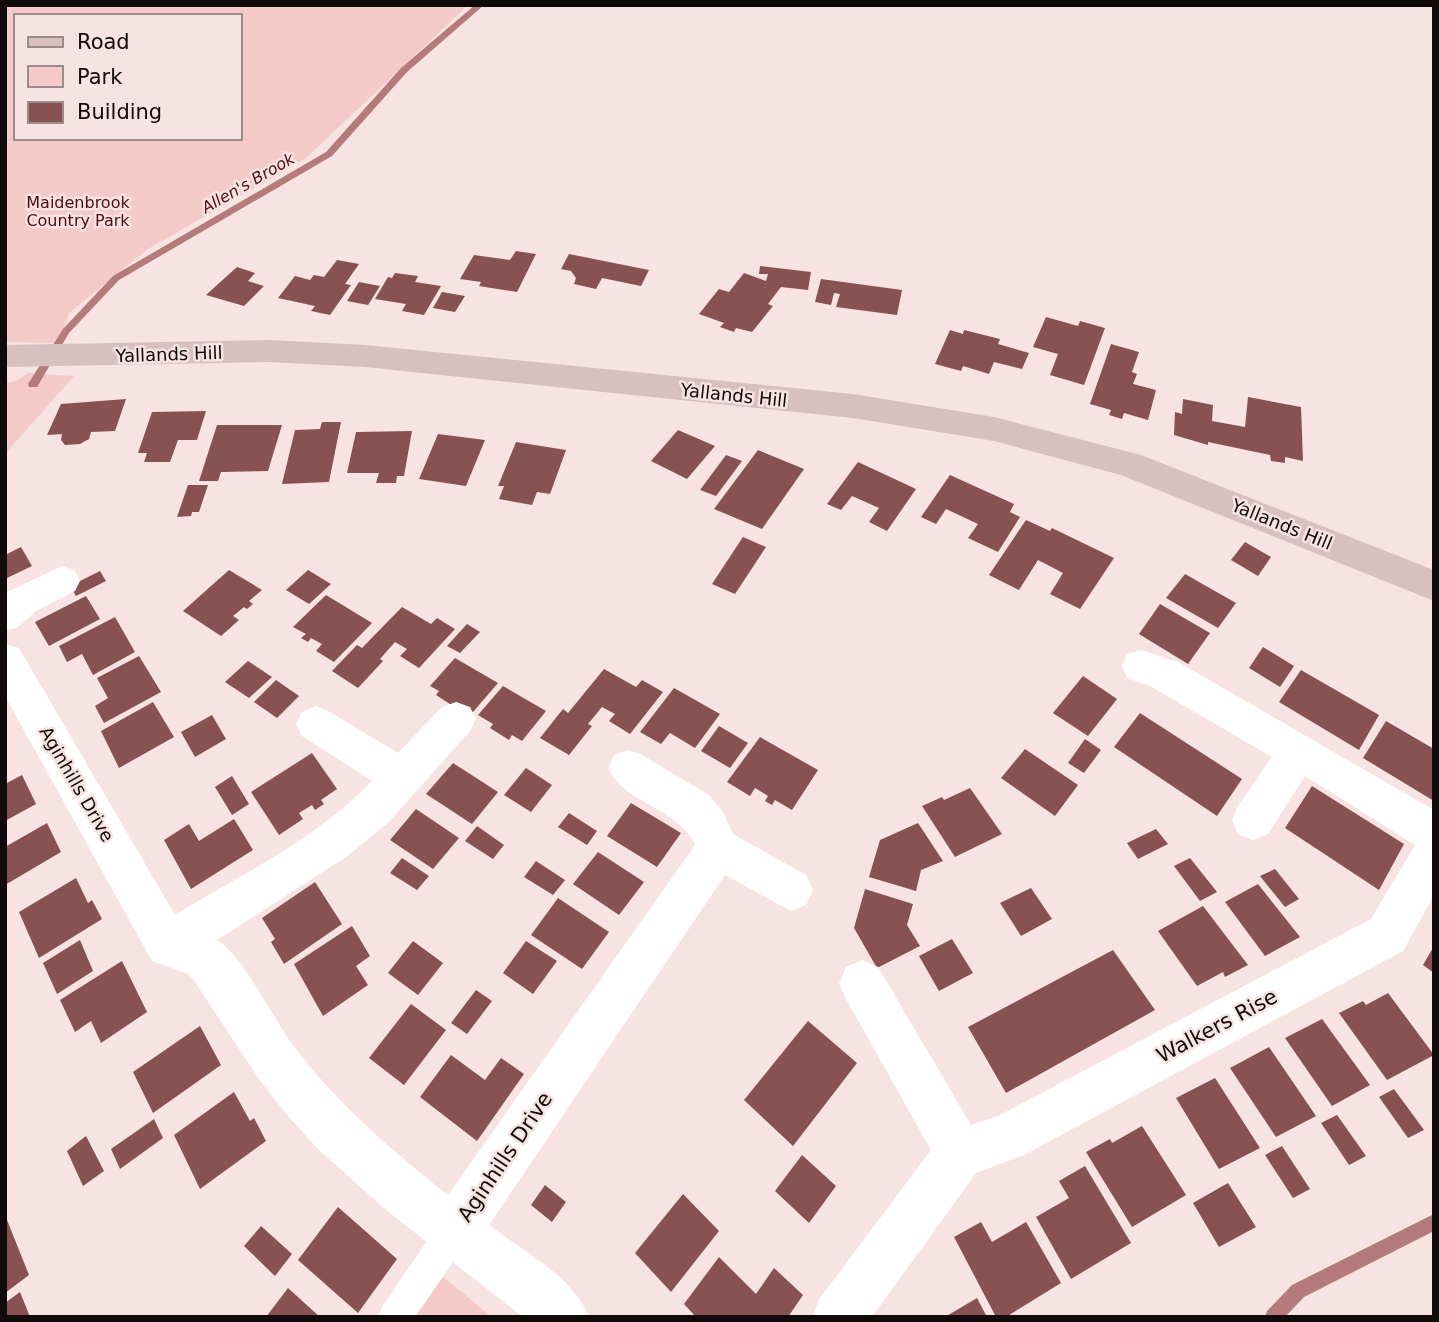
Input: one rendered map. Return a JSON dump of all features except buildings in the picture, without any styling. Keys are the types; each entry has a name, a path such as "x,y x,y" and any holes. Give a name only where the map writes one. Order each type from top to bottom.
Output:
{"street":[{"name":"Yallands Hill","path":"5,356 269,351 365,356 853,406 994,429 1129,464 1434,586"},
{"path":"5,616 23,600 62,580"},
{"name":"Aginhills Drive","path":"5,660 168,945 206,958 275,1061 309,1102 360,1153 455,1230 719,848"},
{"path":"1141,666 1164,674 1434,833"},
{"path":"168,945 331,843 372,810 456,719"},
{"path":"316,724 402,777"},
{"path":"1254,820 1298,751"},
{"path":"628,768 694,809 708,826 719,848 791,890"},
{"name":"Walkers Rise","path":"960,1153 1007,1138 1387,934 1434,853"},
{"path":"839,1317 960,1153 862,984"},
{"path":"455,1230 550,1304 562,1317"}],"lane":[{"path":"395,1317 455,1230"}],"green space":[{"name":"Maidenbrook Country Park","path":"5,5 468,5 305,159 148,249 69,313 59,343 5,342"},
{"path":"28,373 74,376 5,454 5,383 16,381"},
{"path":"441,1275 492,1317 413,1317"}],"waterway":[{"name":"Allen's Brook","path":"33,384 66,331 116,278 329,154 404,70 480,5"},
{"path":"1273,1317 1298,1291 1434,1222"}]}
